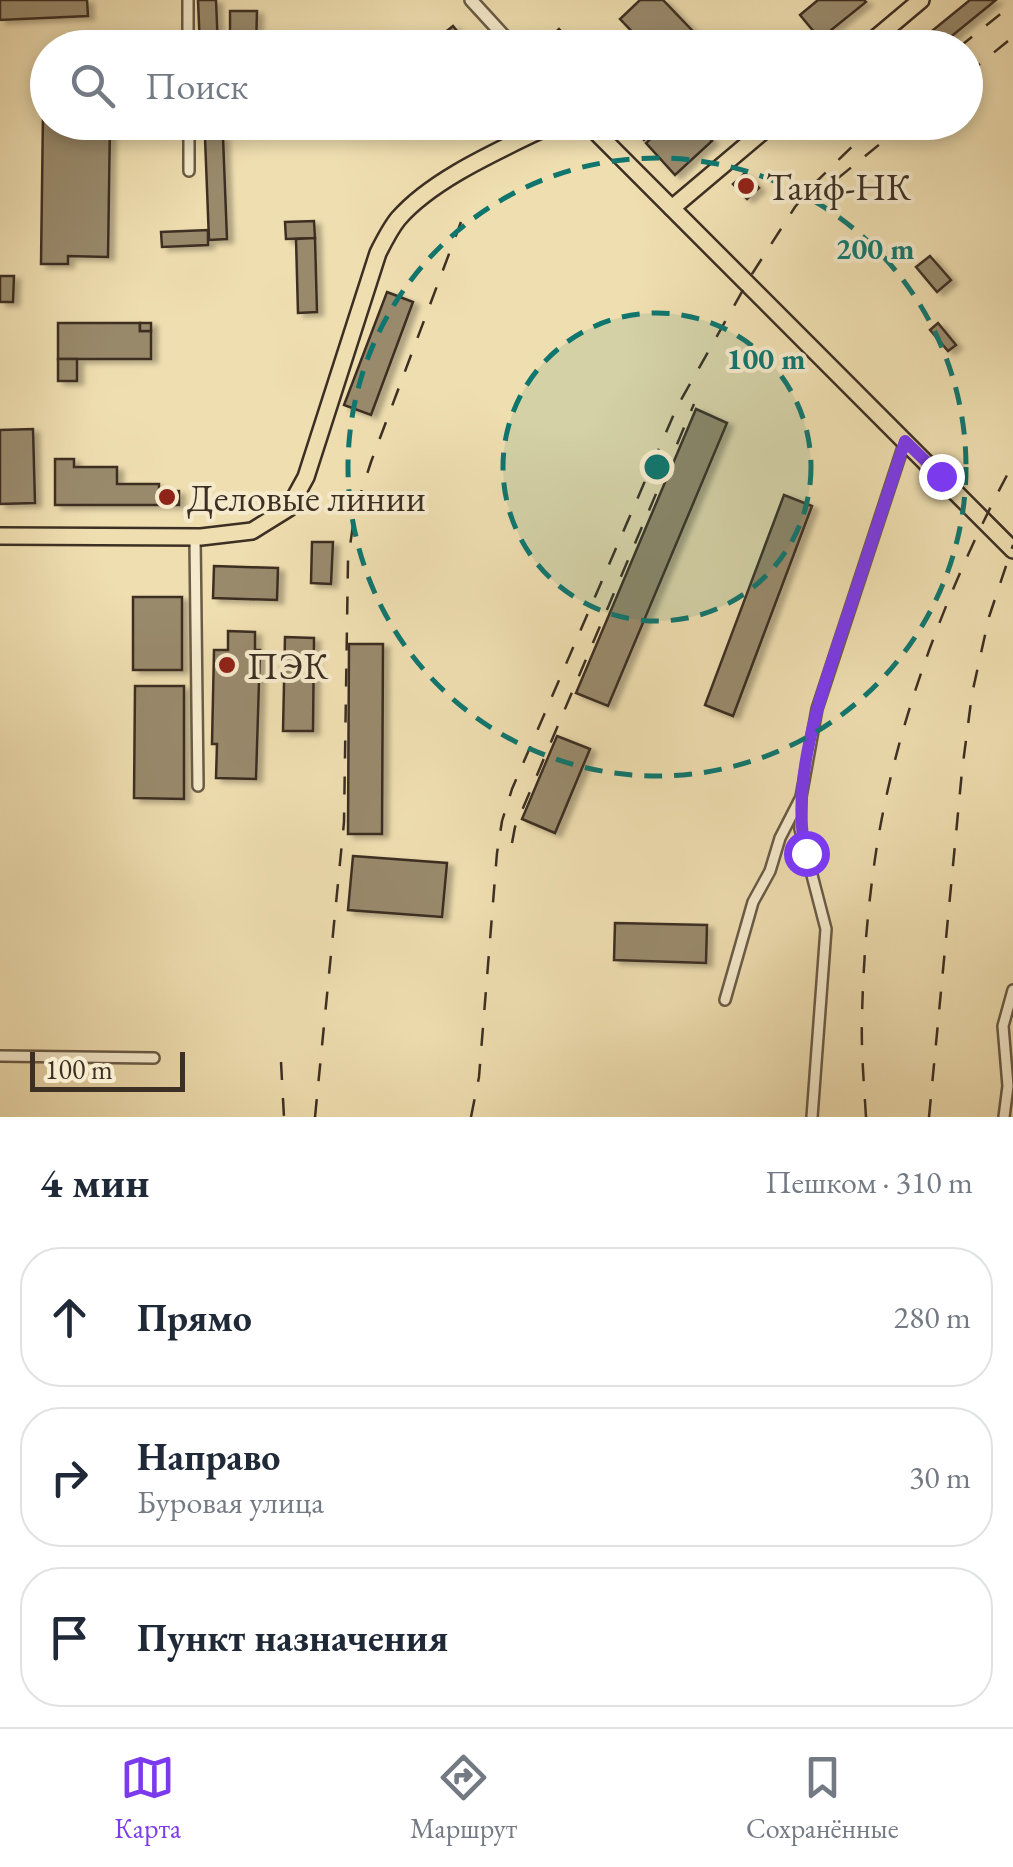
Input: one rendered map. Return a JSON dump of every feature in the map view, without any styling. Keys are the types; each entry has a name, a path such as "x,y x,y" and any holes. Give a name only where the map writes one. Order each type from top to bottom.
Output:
{"main road":[{"path":"885,30 920,0"},
{"path":"0,536 195,538 252,530 289,508 306,477 378,253 398,219 442,183 520,140"},
{"path":"604,140 1013,550"},
{"path":"672,208 753,140"}],"street":[{"path":"188,0 188,30"},
{"path":"471,0 498,30"},
{"path":"188,140 189,171"},
{"path":"812,1117 826,928 800,829 801,797 816,710 905,441"},
{"path":"195,538 198,786"},
{"path":"725,1000 753,902 801,797"},
{"path":"1004,1117 1008,1086 1003,1026 1013,990"},
{"path":"0,1056 154,1058"}],"building":[{"path":"0,0 87,0 88,16 0,20"},
{"path":"198,0 216,0 217,30 199,30"},
{"path":"640,0 663,0 692,30 631,30 620,19"},
{"path":"818,0 866,2 831,30 812,30 800,15"},
{"path":"970,0 996,0 959,30 933,30"},
{"path":"230,11 257,11 256,30 230,30"},
{"path":"43,140 110,140 108,257 68,256 68,264 41,264"},
{"path":"205,140 223,140 227,239 209,240"},
{"path":"649,140 712,141 675,175 646,143"},
{"name":"Таиф-НК","path":"745,173 759,188 747,199 733,184"},
{"path":"314,221 315,238 286,239 285,222"},
{"path":"208,230 208,245 162,247 161,232"},
{"path":"315,238 317,312 298,313 296,239"},
{"path":"930,256 951,280 937,292 916,267"},
{"path":"0,276 14,276 13,302 0,302"},
{"path":"387,292 413,302 371,415 344,405"},
{"path":"58,323 140,323 140,331 151,331 151,359 58,359"},
{"path":"140,323 151,323 151,331 140,331"},
{"path":"938,323 956,345 948,351 930,330"},
{"path":"58,359 77,359 77,381 58,381"},
{"path":"696,409 727,423 608,706 576,693"},
{"path":"33,429 35,503 0,504 0,430"},
{"path":"55,459 74,459 74,467 117,467 117,484 159,484 159,491 179,491 179,505 55,505"},
{"path":"784,495 812,506 733,716 705,705"},
{"path":"312,542 333,542 331,584 311,583"},
{"path":"214,566 278,568 277,600 213,598"},
{"path":"133,597 182,597 182,670 133,670"},
{"path":"228,631 255,632 255,650 260,650 256,779 216,778 217,744 212,744 214,650 228,650"},
{"path":"285,637 314,638 313,731 283,731"},
{"path":"349,644 383,644 382,834 348,834"},
{"path":"135,686 184,686 184,799 134,798"},
{"path":"557,736 590,749 555,833 522,819"},
{"path":"353,856 447,863 442,917 348,910"},
{"path":"615,923 707,925 706,963 614,960"}],"railway":[{"path":"980,30 1013,4"},
{"path":"983,61 1013,37"},
{"path":"471,1117 479,1077 497,853 512,789 677,407 795,207 859,140"},
{"path":"837,179 885,140"},
{"path":"315,1117 344,822 348,560 355,511 461,222"},
{"path":"512,843 515,827 694,404"},
{"path":"866,1117 863,980 882,815 909,711 945,608 1013,464"},
{"path":"929,1117 972,694 989,617 1013,545"},
{"path":"281,1062 284,1117"}],"place":[{"name":"Таиф-НК","path":"746,186"},
{"name":"Деловые линии","path":"167,497"},
{"name":"ПЭК","path":"227,665"}],"route":[{"path":"806,853 800,829 801,797 816,710 905,441 941,476"}]}
